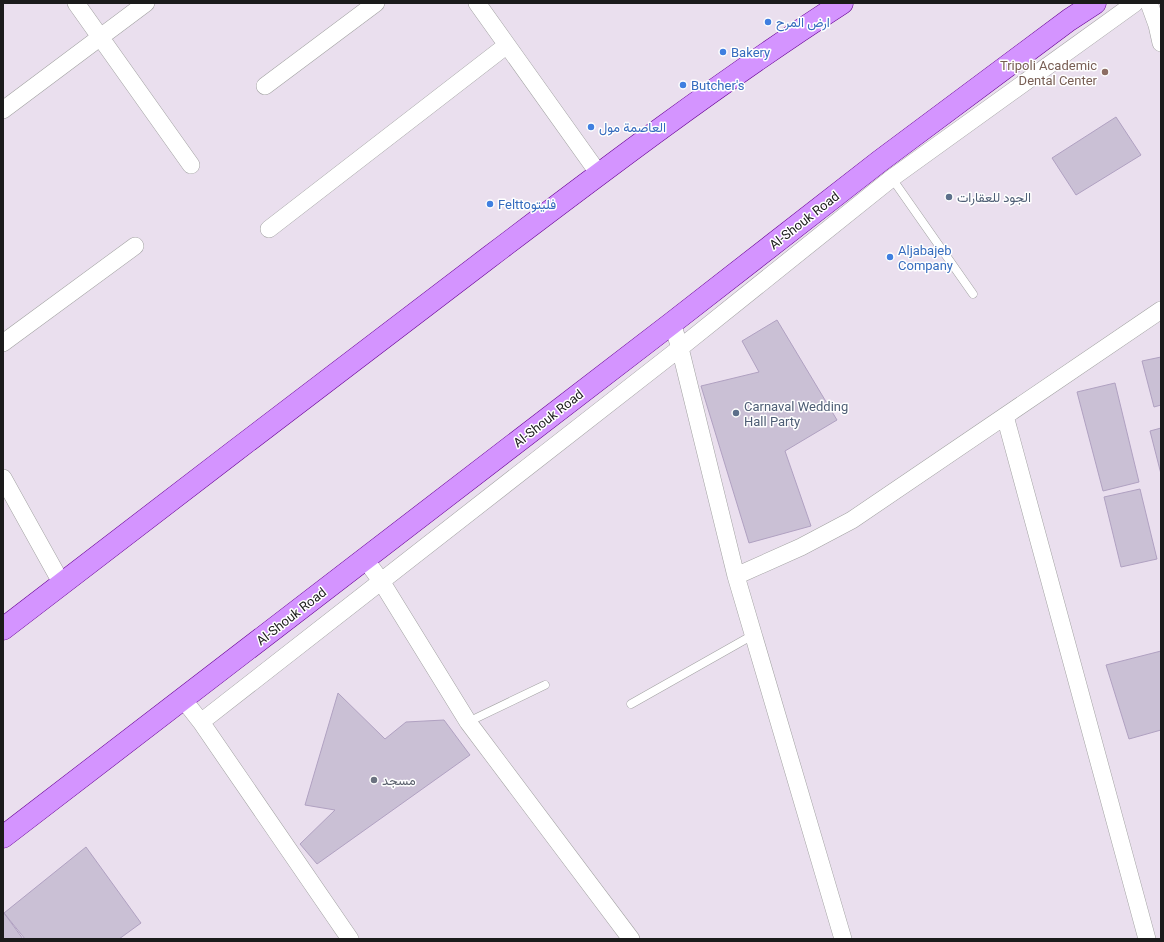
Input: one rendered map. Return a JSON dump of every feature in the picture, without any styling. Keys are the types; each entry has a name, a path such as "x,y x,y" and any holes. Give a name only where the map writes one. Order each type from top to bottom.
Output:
{"main road":[{"path":"3,629 303,397 599,174 728,80 842,3"},
{"name":"Al-Shouk Road","path":"3,837 672,323 886,169 1069,20 1095,3"}],"street":[{"path":"76,3 191,165"},
{"path":"3,110 146,3"},
{"path":"265,86 376,3"},
{"path":"477,3 599,174"},
{"path":"201,722 680,348 886,169 1135,3"},
{"path":"1149,3 1157,25 1161,43"},
{"path":"269,228 507,45"},
{"path":"3,343 135,246"},
{"path":"736,576 801,547 852,520 1161,310"},
{"path":"672,323 680,348 736,576 843,939"},
{"path":"1005,416 1147,939"},
{"path":"3,478 62,584"},
{"path":"365,559 381,581 468,722 631,939"},
{"path":"184,699 350,939"}],"lane":[{"path":"886,169 973,294"},
{"path":"631,704 753,635"},
{"path":"468,722 545,685"}],"building":[{"path":"1116,117 1141,155 1076,195 1052,158"},
{"path":"777,320 837,420 785,451 811,526 749,543 701,386 759,372 742,341"},
{"path":"1161,357 1161,405 1154,407 1142,361"},
{"path":"1115,383 1139,482 1103,491 1077,392"},
{"path":"1161,428 1161,474 1150,431"},
{"path":"1140,489 1157,559 1121,567 1104,497"},
{"path":"1161,651 1161,730 1129,739 1106,665"},
{"name":"مسجد","path":"338,693 385,739 406,722 444,720 470,755 317,864 300,844 335,810 305,805"},
{"path":"86,847 141,923 119,939 25,939 4,913"},
{"path":"4,913 23,939 3,939"}],"place":[{"name":"ارض المرح","path":"768,22"},
{"name":"Bakery","path":"723,52"},
{"name":"Tripoli Academic Dental Center","path":"1105,72"},
{"name":"Butcher's","path":"683,85"},
{"name":"العاصمة مول","path":"591,127"},
{"name":"الجود للعقارات","path":"949,197"},
{"name":"Felttoفليتو","path":"490,204"},
{"name":"Aljabajeb Company","path":"890,257"},
{"name":"Carnaval Wedding Hall Party","path":"736,413"},
{"name":"مسجد","path":"374,780"}]}
